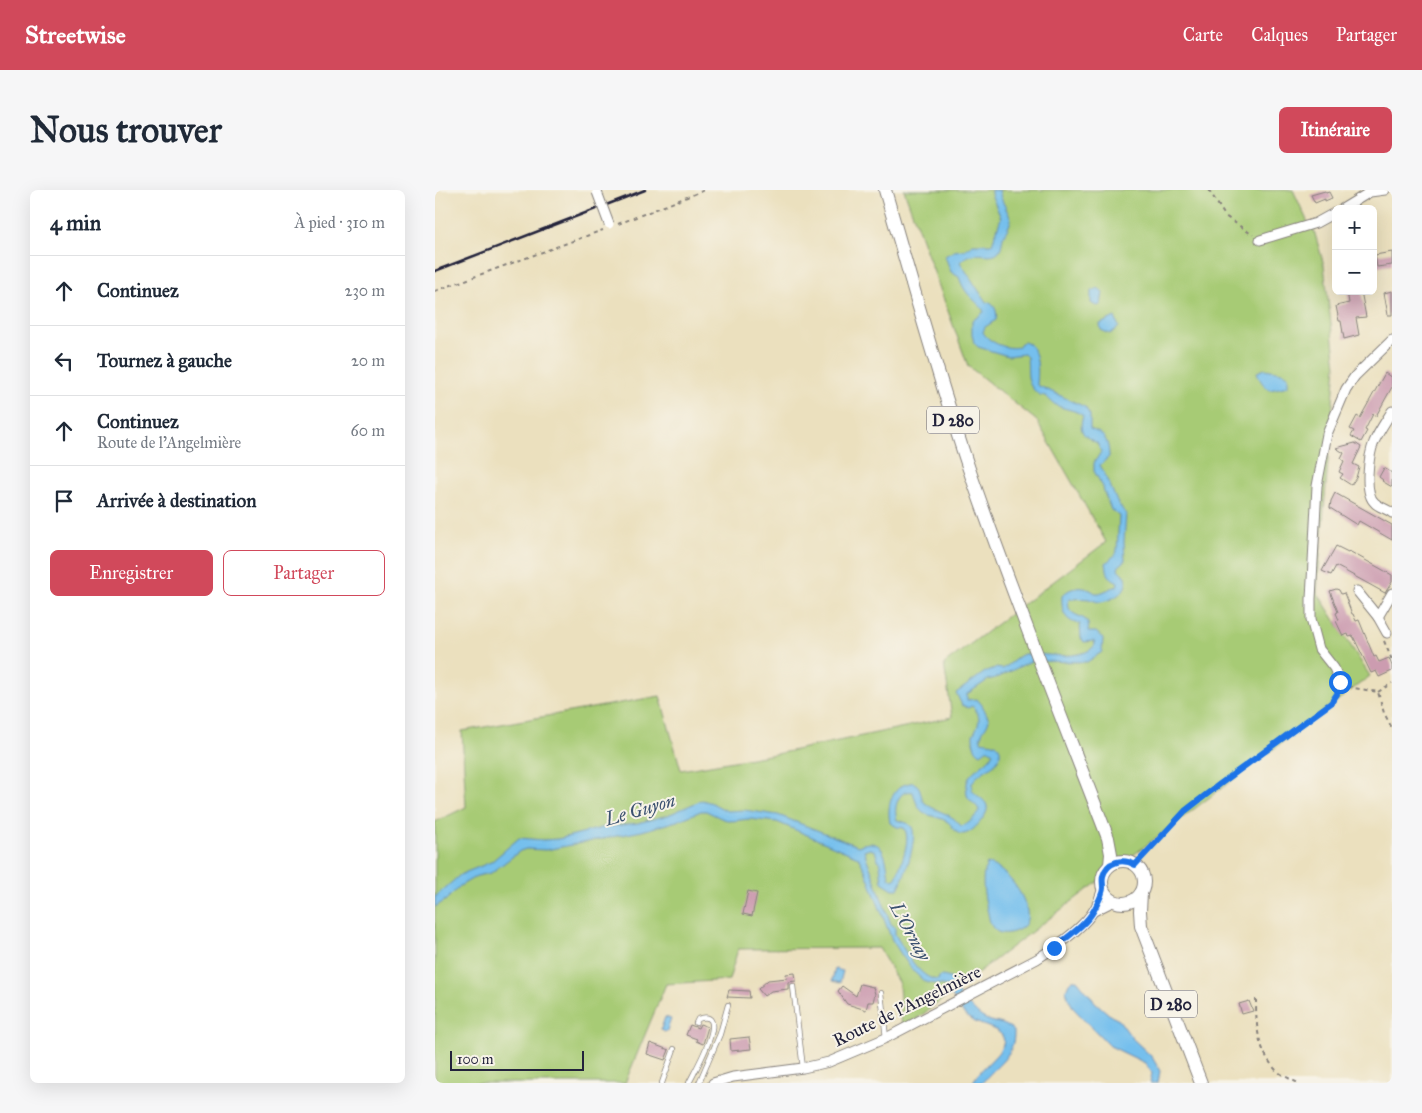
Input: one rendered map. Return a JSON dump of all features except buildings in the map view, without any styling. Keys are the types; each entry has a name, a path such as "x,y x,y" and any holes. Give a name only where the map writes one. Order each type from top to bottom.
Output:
{"main road":[{"name":"D 280","path":"885,190 957,433 1001,560 1108,838 1111,854 1110,865"},
{"name":"D 280","path":"1108,838 1117,852 1131,863"},
{"path":"1115,862 1131,863 1140,869 1143,875 1141,893 1133,900 1118,902 1107,896 1103,888 1103,876 1110,865 1115,862"},
{"name":"D 280","path":"1141,893 1141,926"},
{"name":"D 280","path":"1118,902 1134,915 1141,926 1201,1083"}],"street":[{"path":"1349,205 1371,192 1385,190"},
{"path":"597,191 609,226"},
{"path":"1260,240 1317,223 1332,214"},
{"path":"1340,682 1334,668 1319,649 1311,619 1317,486 1327,434 1346,389 1355,376 1392,340"},
{"path":"1392,411 1374,442 1368,478 1371,498 1375,503 1392,512"},
{"path":"1357,591 1378,617 1387,633"},
{"path":"1378,617 1392,593"},
{"name":"Route de l'Angelmière","path":"713,1083 745,1079 829,1062 886,1038 1037,959 1054,948 1094,911 1103,888"},
{"name":"Route de l'Angelmière","path":"1094,911 1118,902"}],"lane":[{"path":"793,986 803,1068"},
{"path":"881,993 886,1038"},
{"path":"699,1083 720,1034 728,1005"},
{"path":"689,1083 703,1058 712,1035 713,1023 709,1018 698,1018 696,1023"},
{"path":"662,1083 674,1049"}],"path":[{"path":"435,291 705,190"},
{"path":"1209,190 1225,216 1260,240"},
{"path":"1387,633 1384,641 1392,660"},
{"path":"1131,863 1185,811 1331,703 1337,694 1340,682 1354,688 1377,692 1392,683"},
{"path":"1377,692 1384,713 1392,728"},
{"path":"1256,999 1255,1024 1261,1047 1275,1070 1298,1083"}],"green space":[{"path":"904,190 1293,190 1310,227 1313,227 1324,265 1336,366 1317,592 1370,676 902,1030 899,984 879,948 738,949 729,980 666,984 625,1083 435,1083 435,822 466,807 462,731 660,696 681,770 781,753 952,717 944,664 1106,542 1037,421 968,366"}],"water":[{"path":"991,190 999,190 1011,219 1003,237 1002,245 998,252 994,254 970,255 960,262 986,302 994,306 997,314 996,320 985,327 983,332 993,342 1003,346 1014,348 1024,342 1029,344 1037,360 1037,385 1085,407 1090,415 1090,429 1101,434 1106,440 1109,457 1100,465 1117,502 1126,514 1125,561 1118,569 1126,582 1123,591 1104,601 1069,599 1071,611 1086,621 1088,632 1096,632 1103,638 1102,652 1087,662 1031,661 999,677 988,680 967,694 967,700 977,699 989,719 981,735 981,741 996,744 1000,750 998,761 979,775 972,784 974,792 987,805 985,815 978,824 965,834 960,834 945,820 923,812 915,800 913,792 908,792 900,796 896,805 897,820 907,823 912,827 913,833 912,848 907,867 898,889 893,889 882,882 880,865 875,851 870,849 864,851 891,924 895,927 895,934 918,969 931,978 938,980 942,976 953,980 959,994 980,1016 1007,1026 1014,1031 1011,1048 1004,1060 982,1083 973,1083 1001,1049 1004,1043 1003,1037 997,1031 975,1022 965,1015 947,986 925,982 913,971 892,940 865,870 858,857 777,822 749,819 732,821 706,811 701,811 677,821 642,831 546,850 526,849 520,851 491,873 477,876 460,886 446,900 435,907 435,897 460,875 491,862 519,838 558,839 605,827 638,823 668,815 702,800 727,811 744,810 778,815 858,846 873,843 882,850 887,862 889,877 893,880 896,878 907,839 904,828 890,823 889,812 892,797 899,788 903,785 914,783 919,787 925,803 950,816 961,826 967,824 974,817 979,810 968,797 967,783 971,774 987,761 993,753 988,749 981,754 975,749 973,735 979,720 978,714 972,706 968,708 962,705 956,693 985,672 995,668 1003,669 1024,654 1062,656 1089,650 1095,645 1094,641 1084,642 1081,638 1080,624 1067,618 1063,611 1062,596 1069,590 1078,588 1100,593 1117,586 1118,582 1109,575 1106,563 1116,554 1119,516 1111,510 1103,487 1094,471 1094,463 1101,452 1097,443 1083,433 1081,426 1083,416 1056,405 1031,387 1027,357 1024,354 1008,356 978,347 974,343 972,321 984,312 966,292 959,277 951,272 945,256 954,251 964,250 973,244 992,244 1001,218"},
{"path":"1098,288 1103,292 1101,305 1096,306 1091,303 1091,291"},
{"path":"1115,317 1119,327 1110,334 1101,330 1100,324"},
{"path":"1265,369 1282,372 1288,376 1288,386 1270,390 1259,378 1257,372"},
{"path":"987,864 994,866 1010,879 1026,906 1026,923 1016,931 998,932 990,923 983,886"},
{"path":"835,969 843,971 840,983 832,981"},
{"path":"1072,980 1077,980 1095,1002 1111,1016 1119,1020 1132,1038 1152,1057 1160,1071 1158,1083 1150,1083 1152,1073 1145,1063 1110,1046 1074,1009 1066,990"},
{"path":"665,1017 671,1019 667,1031 664,1032 661,1029"}],"railway":[{"path":"435,271 645,190"}],"route":[{"path":"1054,948 1094,911 1103,888 1103,876 1110,865 1115,862 1127,861 1135,865 1185,811 1331,703 1337,694 1340,682"}],"water label":[{"name":"Le Guyon","path":"640,809"},
{"name":"L'Ornay","path":"911,931"}]}
